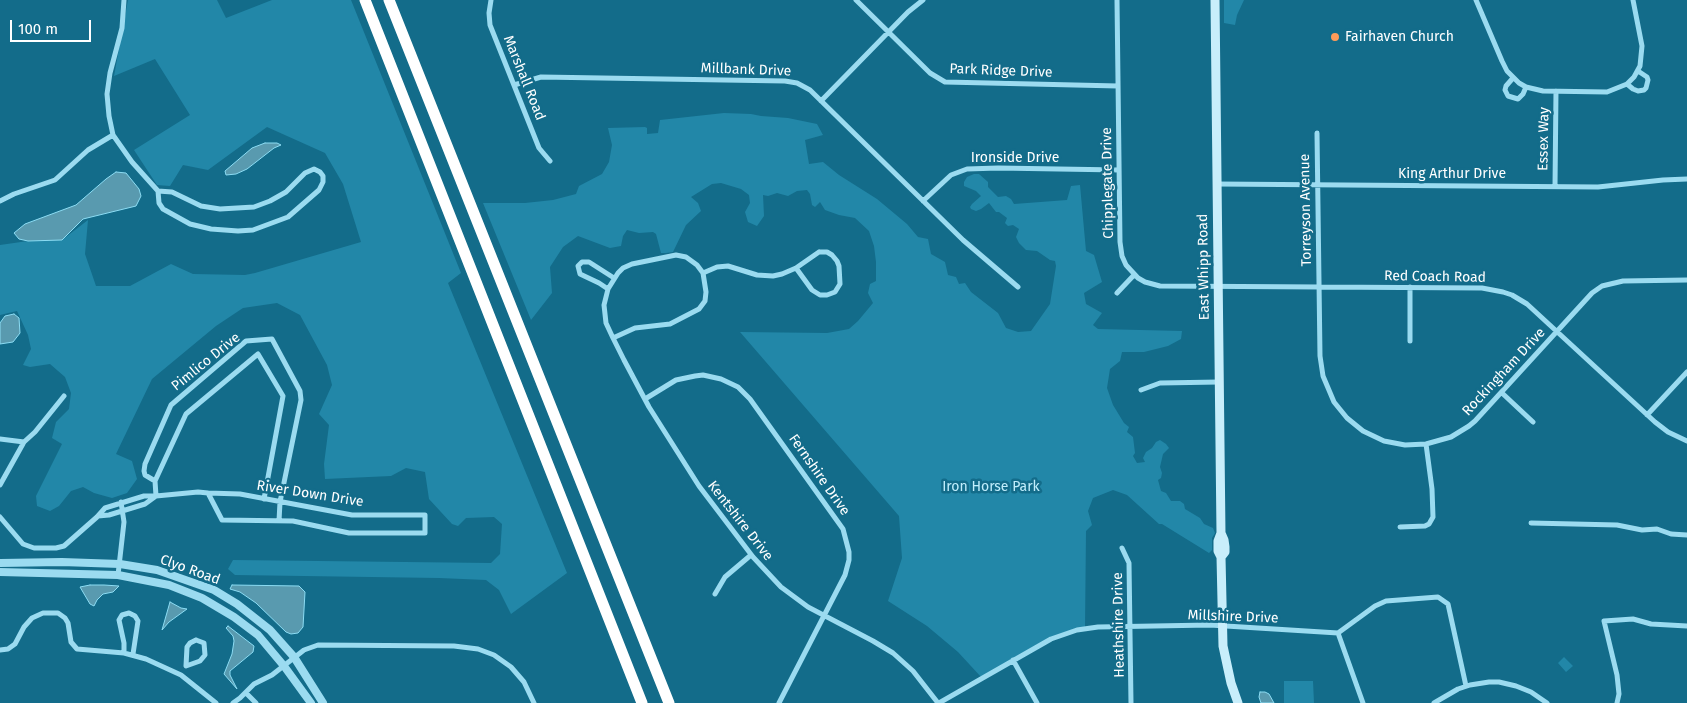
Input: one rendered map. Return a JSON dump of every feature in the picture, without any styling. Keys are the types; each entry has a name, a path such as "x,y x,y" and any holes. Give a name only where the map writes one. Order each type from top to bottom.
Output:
{"highway":[{"path":"365,0 642,703"},
{"path":"388,0 669,703"}],"main road":[{"name":"East Whipp Road","path":"1215,0 1221,533 1225,546 1225,552 1222,557 1222,626 1225,659 1238,703"}],"street":[{"path":"124,0 122,28 108,81 109,116 113,135 132,162 158,191 159,204 163,209 190,224 211,229 245,230 272,224 288,217 319,190 323,182 323,176 314,169 305,173 286,192 270,201 254,207 240,209 220,210 201,206 172,192 158,191"},
{"name":"Marshall Road","path":"492,0 489,13 490,25 539,148 550,160"},
{"name":"Park Ridge Drive","path":"856,0 930,73 945,82 1118,86"},
{"path":"821,101 908,12 923,0"},
{"name":"Chipplegate Drive","path":"1117,0 1120,249 1126,265 1134,274"},
{"path":"1476,0 1502,61 1513,78 1526,87 1543,91 1607,92 1627,84 1638,71 1642,59 1642,46 1633,0"},
{"path":"1627,84 1638,91 1646,88 1647,77 1638,71"},
{"name":"Millbank Drive","path":"514,85 541,77 785,81 804,86 962,240 1018,287"},
{"path":"1513,78 1506,86 1505,90 1508,96 1518,99 1526,87"},
{"name":"Essex Way","path":"1555,186 1556,91"},
{"name":"Torreyson Avenue","path":"1317,133 1319,287"},
{"path":"0,201 14,194 55,180 88,150 113,135"},
{"name":"Ironside Drive","path":"923,202 950,175 967,169 1119,170"},
{"name":"King Arthur Drive","path":"1217,184 1608,186 1687,179"},
{"path":"703,274 717,267 728,266 757,275 773,276 796,268 819,252 827,252 837,261 840,284 830,294 820,295 812,290 796,268"},
{"path":"608,289 580,274 578,266 582,262 589,262 614,278 628,266 676,255 693,261 703,274 706,297 699,309 670,324 635,328 613,338"},
{"path":"1117,293 1134,274 1144,282 1160,286 1218,286"},
{"name":"Kentshire Drive","path":"614,278 608,289 604,305 606,322 613,338 662,430 699,486 751,555 781,588 808,607 881,646 904,662 922,680 938,703"},
{"name":"Rockingham Drive","path":"1319,287 1320,365 1325,385 1334,402 1356,426 1373,436 1392,443 1414,445 1447,439 1475,421 1592,294 1602,286 1623,281 1687,280"},
{"name":"Red Coach Road","path":"1218,286 1482,288 1503,292 1527,304 1647,415 1668,432 1687,441"},
{"path":"1410,288 1410,341"},
{"name":"Pimlico Drive","path":"155,481 145,475 145,464 171,405 246,341 272,339 300,392 301,400 280,502 279,521"},
{"name":"Pimlico Drive","path":"156,496 155,481 186,414 258,354 283,396 264,499"},
{"path":"1647,415 1687,372"},
{"name":"Fernshire Drive","path":"645,399 676,380 687,377 703,375 730,382 750,399 838,521 846,536 849,552 847,567 779,703"},
{"path":"1141,390 1160,384 1219,382"},
{"path":"1502,392 1533,422"},
{"path":"0,485 24,442 36,432 64,396"},
{"path":"0,439 24,442"},
{"path":"1400,527 1425,526 1429,524 1433,517 1432,490 1426,444"},
{"name":"River Down Drive","path":"0,517 2,525 23,544 34,548 56,548 64,546 105,508 121,502 144,496 186,492 240,494 352,515 425,514 425,533 349,533 293,521 222,520 208,493"},
{"name":"River Down Drive","path":"97,516 145,504 156,496"},
{"path":"118,575 124,522 121,502"},
{"path":"1531,523 1617,525 1642,530 1657,529 1687,535"},
{"name":"Heathshire Drive","path":"1122,548 1129,564 1131,703"},
{"path":"715,594 725,577 751,555"},
{"name":"Clyo Road","path":"0,563 62,562 120,564 157,570 214,590 237,604 270,630 294,658 323,703"},
{"name":"Clyo Road","path":"0,572 118,575 169,585 202,598 234,617 258,635 311,703"},
{"path":"1363,703 1338,633 1375,606 1386,601 1440,598 1448,604 1466,686"},
{"path":"0,650 8,649 15,644 24,627 32,618 48,612 58,613 65,618 71,642 77,649 133,654 162,665 181,675 216,703"},
{"path":"124,653 119,620 122,615 129,613 135,616 139,624 133,654"},
{"path":"1617,703 1618,682 1604,621 1634,619 1651,624 1687,626"},
{"name":"Millshire Drive","path":"938,703 1051,639 1067,632 1085,628 1222,626 1338,633"},
{"path":"181,675 186,666 186,651 190,643 196,640 202,642 206,651 203,658 196,663 186,666"},
{"path":"233,703 254,684 272,676 304,650 318,645 468,647 494,655 511,667 524,682 534,703"},
{"path":"1013,660 1037,703"},
{"path":"1434,703 1449,693 1466,686 1485,682 1506,683 1526,689 1547,703"},
{"path":"246,693 256,703"}],"green space":[{"path":"128,0 217,0 226,18 272,0 351,0 461,273 448,283 567,573 511,614 499,590 486,580 235,575 228,569 233,560 491,563 500,554 502,524 494,517 466,518 458,526 452,524 429,499 425,472 406,468 391,476 325,479 324,464 329,425 319,414 332,385 327,365 300,315 277,303 243,308 216,326 152,379 116,454 132,461 137,479 127,493 112,498 94,493 83,487 71,491 59,506 50,511 37,506 36,496 62,444 52,438 56,422 69,409 71,393 65,377 50,364 30,367 23,365 31,349 28,335 17,311 0,315 0,245 28,241 62,240 88,220 85,254 96,286 130,286 171,264 193,274 245,275 361,242 343,184 325,153 267,127 208,170 183,165 170,186 157,185 134,150 190,115 155,59 114,76"},
{"path":"1224,0 1244,0 1237,15 1235,25 1224,23"},
{"name":"Iron Horse Park","path":"724,113 788,118 817,124 823,135 805,140 809,164 823,162 839,175 877,199 907,224 918,237 928,239 931,254 945,262 948,275 956,277 959,284 965,283 971,292 998,313 1006,328 1018,332 1031,331 1050,304 1056,266 1055,261 1050,260 1037,251 1026,250 1016,237 1019,229 1013,225 1008,226 1005,223 1007,218 996,212 989,203 976,211 971,209 972,204 981,196 976,191 964,186 964,182 967,177 979,174 988,182 988,187 998,197 1006,196 1014,204 1067,200 1071,186 1080,185 1086,251 1094,255 1102,282 1084,293 1086,304 1102,313 1093,325 1098,329 1182,331 1181,339 1168,346 1144,352 1122,352 1120,361 1110,369 1107,388 1113,405 1124,423 1129,427 1127,432 1133,437 1135,453 1133,456 1137,463 1145,462 1143,458 1146,452 1160,440 1169,448 1163,454 1160,467 1162,473 1161,478 1158,480 1161,491 1166,493 1171,501 1180,501 1184,504 1185,509 1200,518 1204,524 1213,528 1215,533 1212,538 1212,550 1209,553 1162,524 1159,524 1127,495 1113,490 1093,498 1088,511 1092,525 1086,531 1085,628 1067,632 982,678 958,652 927,626 888,601 902,558 899,516 740,332 827,333 849,329 873,303 868,293 870,284 876,281 876,262 874,246 869,231 855,218 825,210 820,202 815,207 812,205 810,194 807,190 797,191 788,196 777,193 768,196 763,195 764,216 757,226 748,222 745,212 750,203 749,195 741,189 721,183 712,184 691,197 698,203 701,211 686,225 673,252 661,253 656,234 653,232 639,233 627,230 623,236 621,246 610,248 578,236 563,247 550,267 552,293 531,320 483,203 525,203 553,200 576,194 579,186 602,174 609,162 612,145 608,128 645,127 647,128 647,134 658,133 660,120"},
{"path":"1564,657 1573,666 1566,672 1558,663"},
{"path":"1284,681 1313,681 1314,703 1284,703"}],"shaded area":[{"path":"265,143 281,145 274,148 247,169 236,174 226,175 225,171 252,148"},
{"path":"116,172 126,173 139,189 141,196 136,206 83,219 62,240 28,241 19,239 14,233 25,224 76,205"},
{"path":"14,314 19,318 20,333 13,342 0,344 0,323 5,316"},
{"path":"90,585 119,586 113,592 103,594 94,606 90,604 80,587"},
{"path":"232,585 299,586 305,592 303,627 298,633 291,634 286,632 256,603 240,592 230,589"},
{"path":"170,602 187,609 169,622 162,630"},
{"path":"228,626 254,646 253,652 230,671 237,689 224,674 232,654 234,641 233,636 226,628"},
{"path":"1260,692 1269,694 1274,703 1261,703"}],"place":[{"name":"Fairhaven Church","path":"1335,37"}]}
